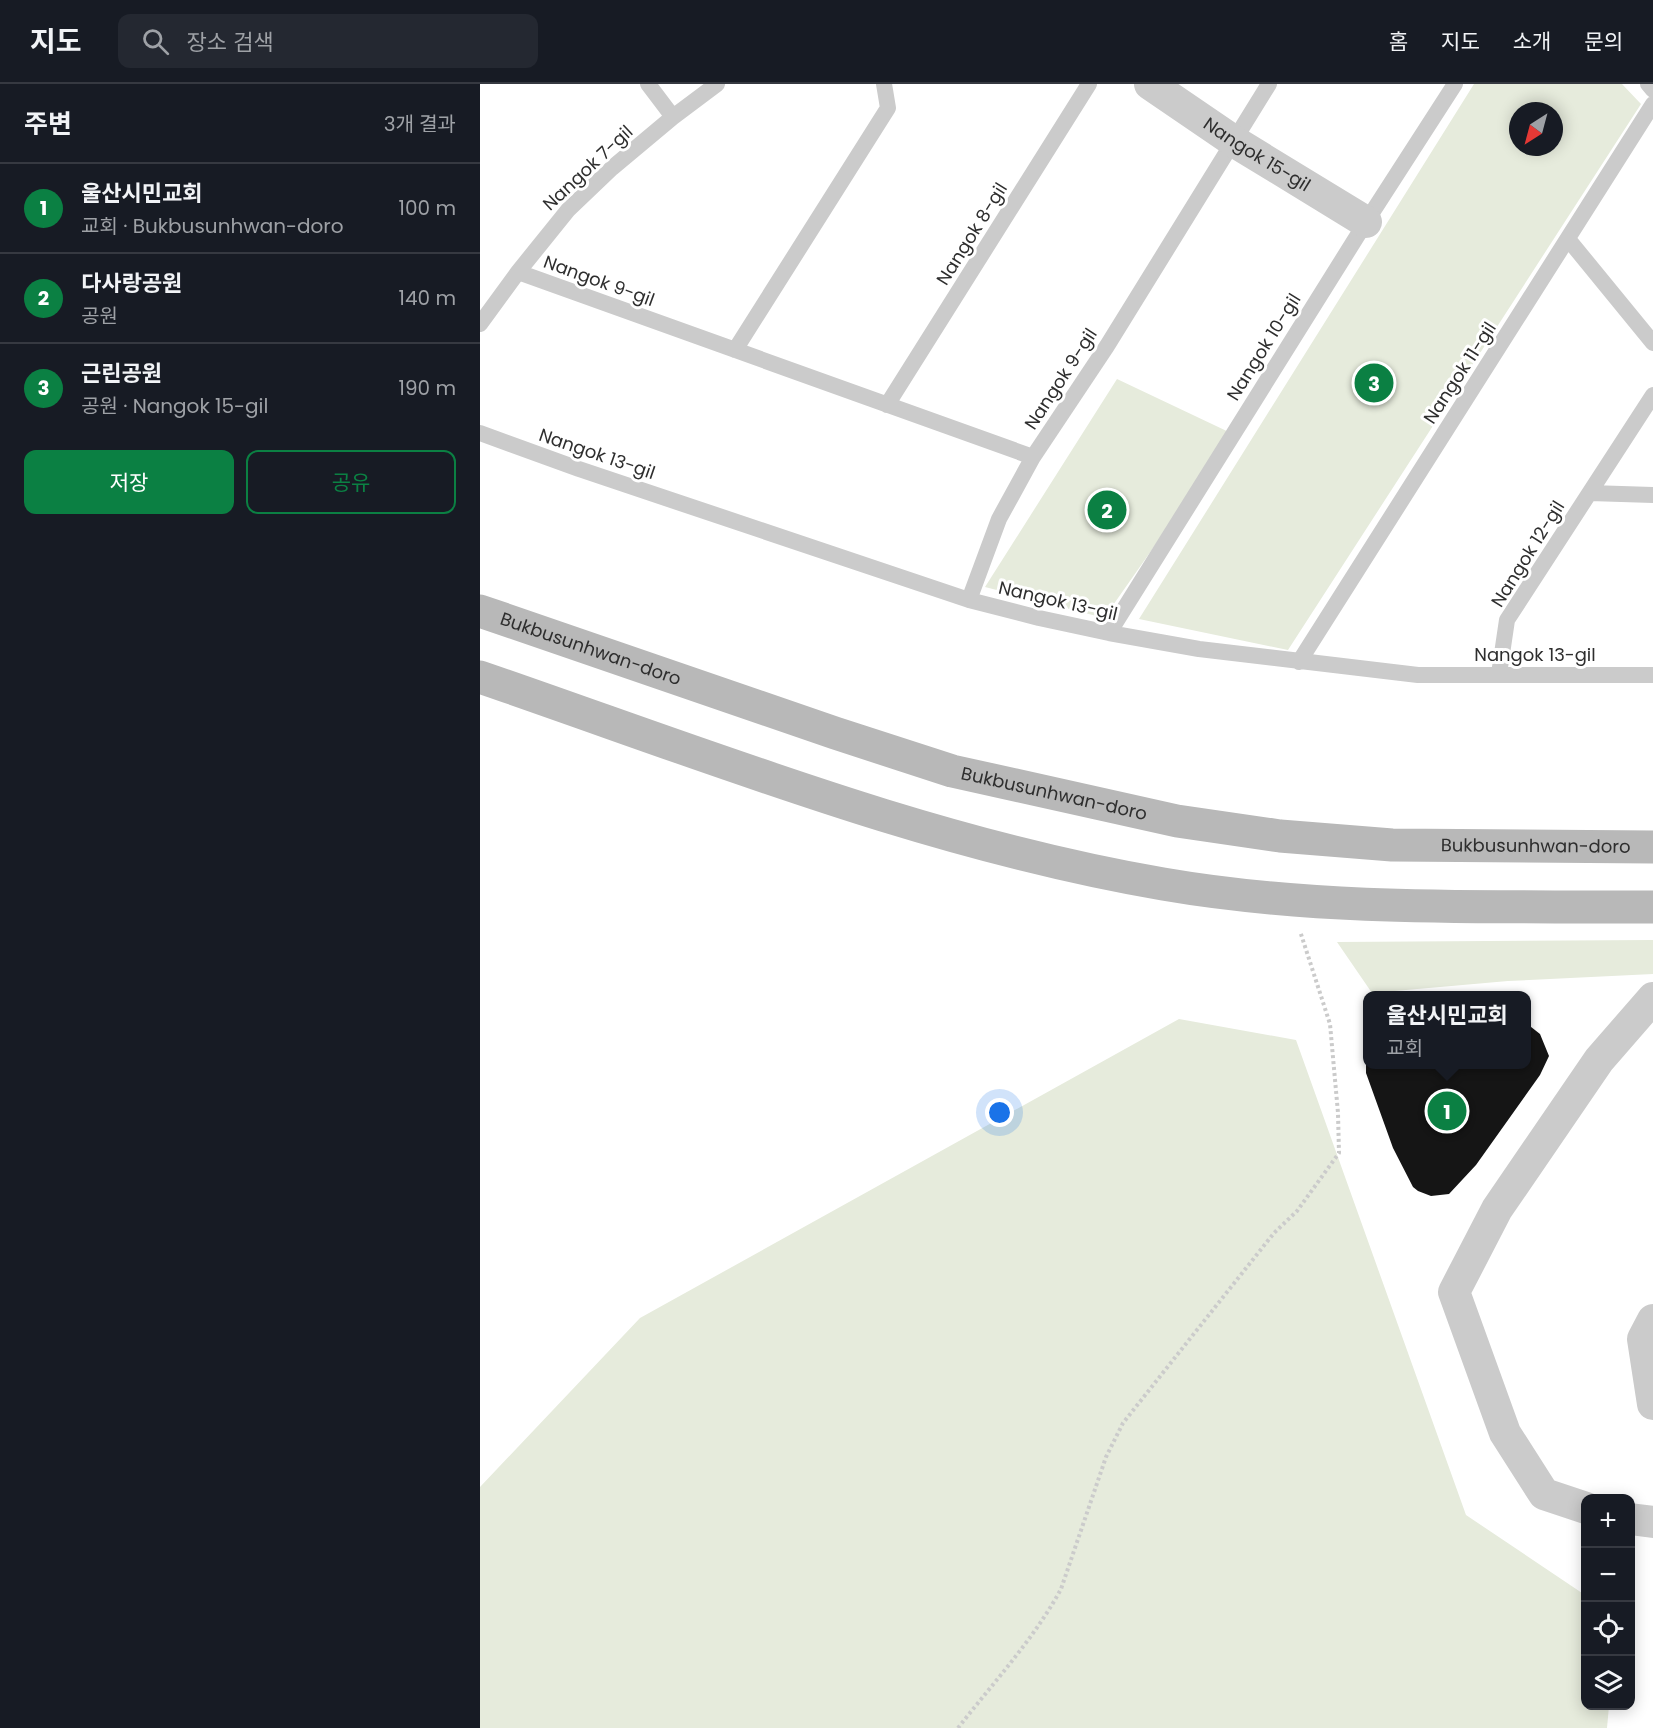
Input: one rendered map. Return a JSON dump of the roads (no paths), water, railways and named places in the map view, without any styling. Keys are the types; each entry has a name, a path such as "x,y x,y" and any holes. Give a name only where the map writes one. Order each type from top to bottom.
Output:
{"main road":[{"name":"Bukbusunhwan-doro","path":"480,611 952,771 1177,821 1280,836 1392,845 1653,847"},
{"path":"480,677 814,792 944,834 1035,858 1165,884 1290,899 1384,905 1653,907"}],"street":[{"name":"Nangok 15-gil","path":"1150,84 1235,142 1366,222"},
{"path":"1581,1506 1544,1494 1505,1434 1454,1292 1497,1209 1599,1060 1653,998"},
{"path":"1653,1320 1643,1339 1653,1404"},
{"path":"1635,1520 1653,1522"}],"lane":[{"path":"648,84 673,117"},
{"name":"Nangok 7-gil","path":"480,324 567,210 612,168 717,84"},
{"path":"735,350 888,108 885,84"},
{"name":"Nangok 8-gil","path":"887,405 1089,84"},
{"name":"Nangok 9-gil","path":"518,272 1033,457 1107,346 1269,84"},
{"name":"Nangok 10-gil","path":"1108,633 1455,84"},
{"path":"1648,84 1653,90"},
{"name":"Nangok 11-gil","path":"1299,662 1653,105"},
{"path":"1568,239 1653,343"},
{"name":"Nangok 12-gil","path":"1499,674 1508,620 1653,395"},
{"name":"Nangok 13-gil","path":"480,433 579,469 969,600 1108,633 1199,649 1418,675 1653,675"},
{"path":"969,600 999,519 1033,457"},
{"name":"Nangok 12-gil","path":"1590,493 1653,495"}],"place":[{"name":"근린공원","path":"1374,383"},
{"name":"다사랑공원","path":"1107,510"},
{"name":"울산시민교회","path":"1447,1111"}]}
